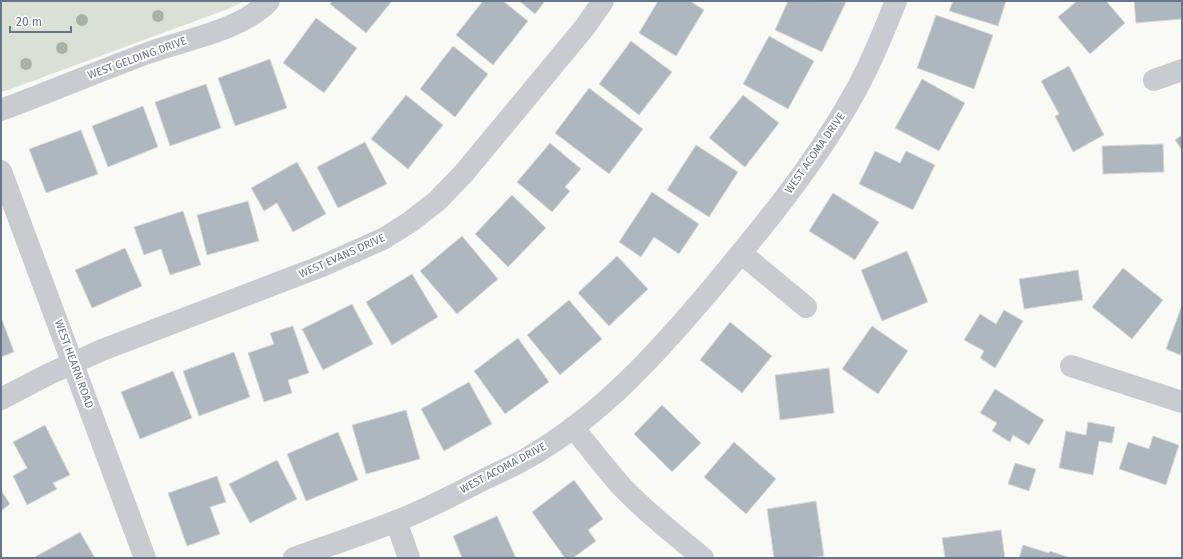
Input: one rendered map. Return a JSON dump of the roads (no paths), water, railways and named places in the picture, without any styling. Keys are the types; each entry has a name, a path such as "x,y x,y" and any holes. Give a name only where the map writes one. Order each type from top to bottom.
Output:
{"street":[{"name":"WEST GELDING DRIVE","path":"1,110 146,53 227,27 246,19 269,1"},
{"name":"WEST EVANS DRIVE","path":"1,399 49,374 102,350 322,266 383,239 410,222 437,201 464,173 585,27 602,1"},
{"name":"WEST ACOMA DRIVE","path":"294,558 396,521 448,498 529,457 593,413 619,389 678,329 741,253 821,148 848,104 881,39 896,1"},
{"path":"1154,80 1182,70"},
{"name":"WEST HEARN ROAD","path":"1,171 145,558"},
{"path":"741,253 806,307"},
{"path":"1071,366 1182,402"},
{"path":"574,427 591,450 622,486 659,522 703,558"},
{"path":"396,521 410,558"}]}
